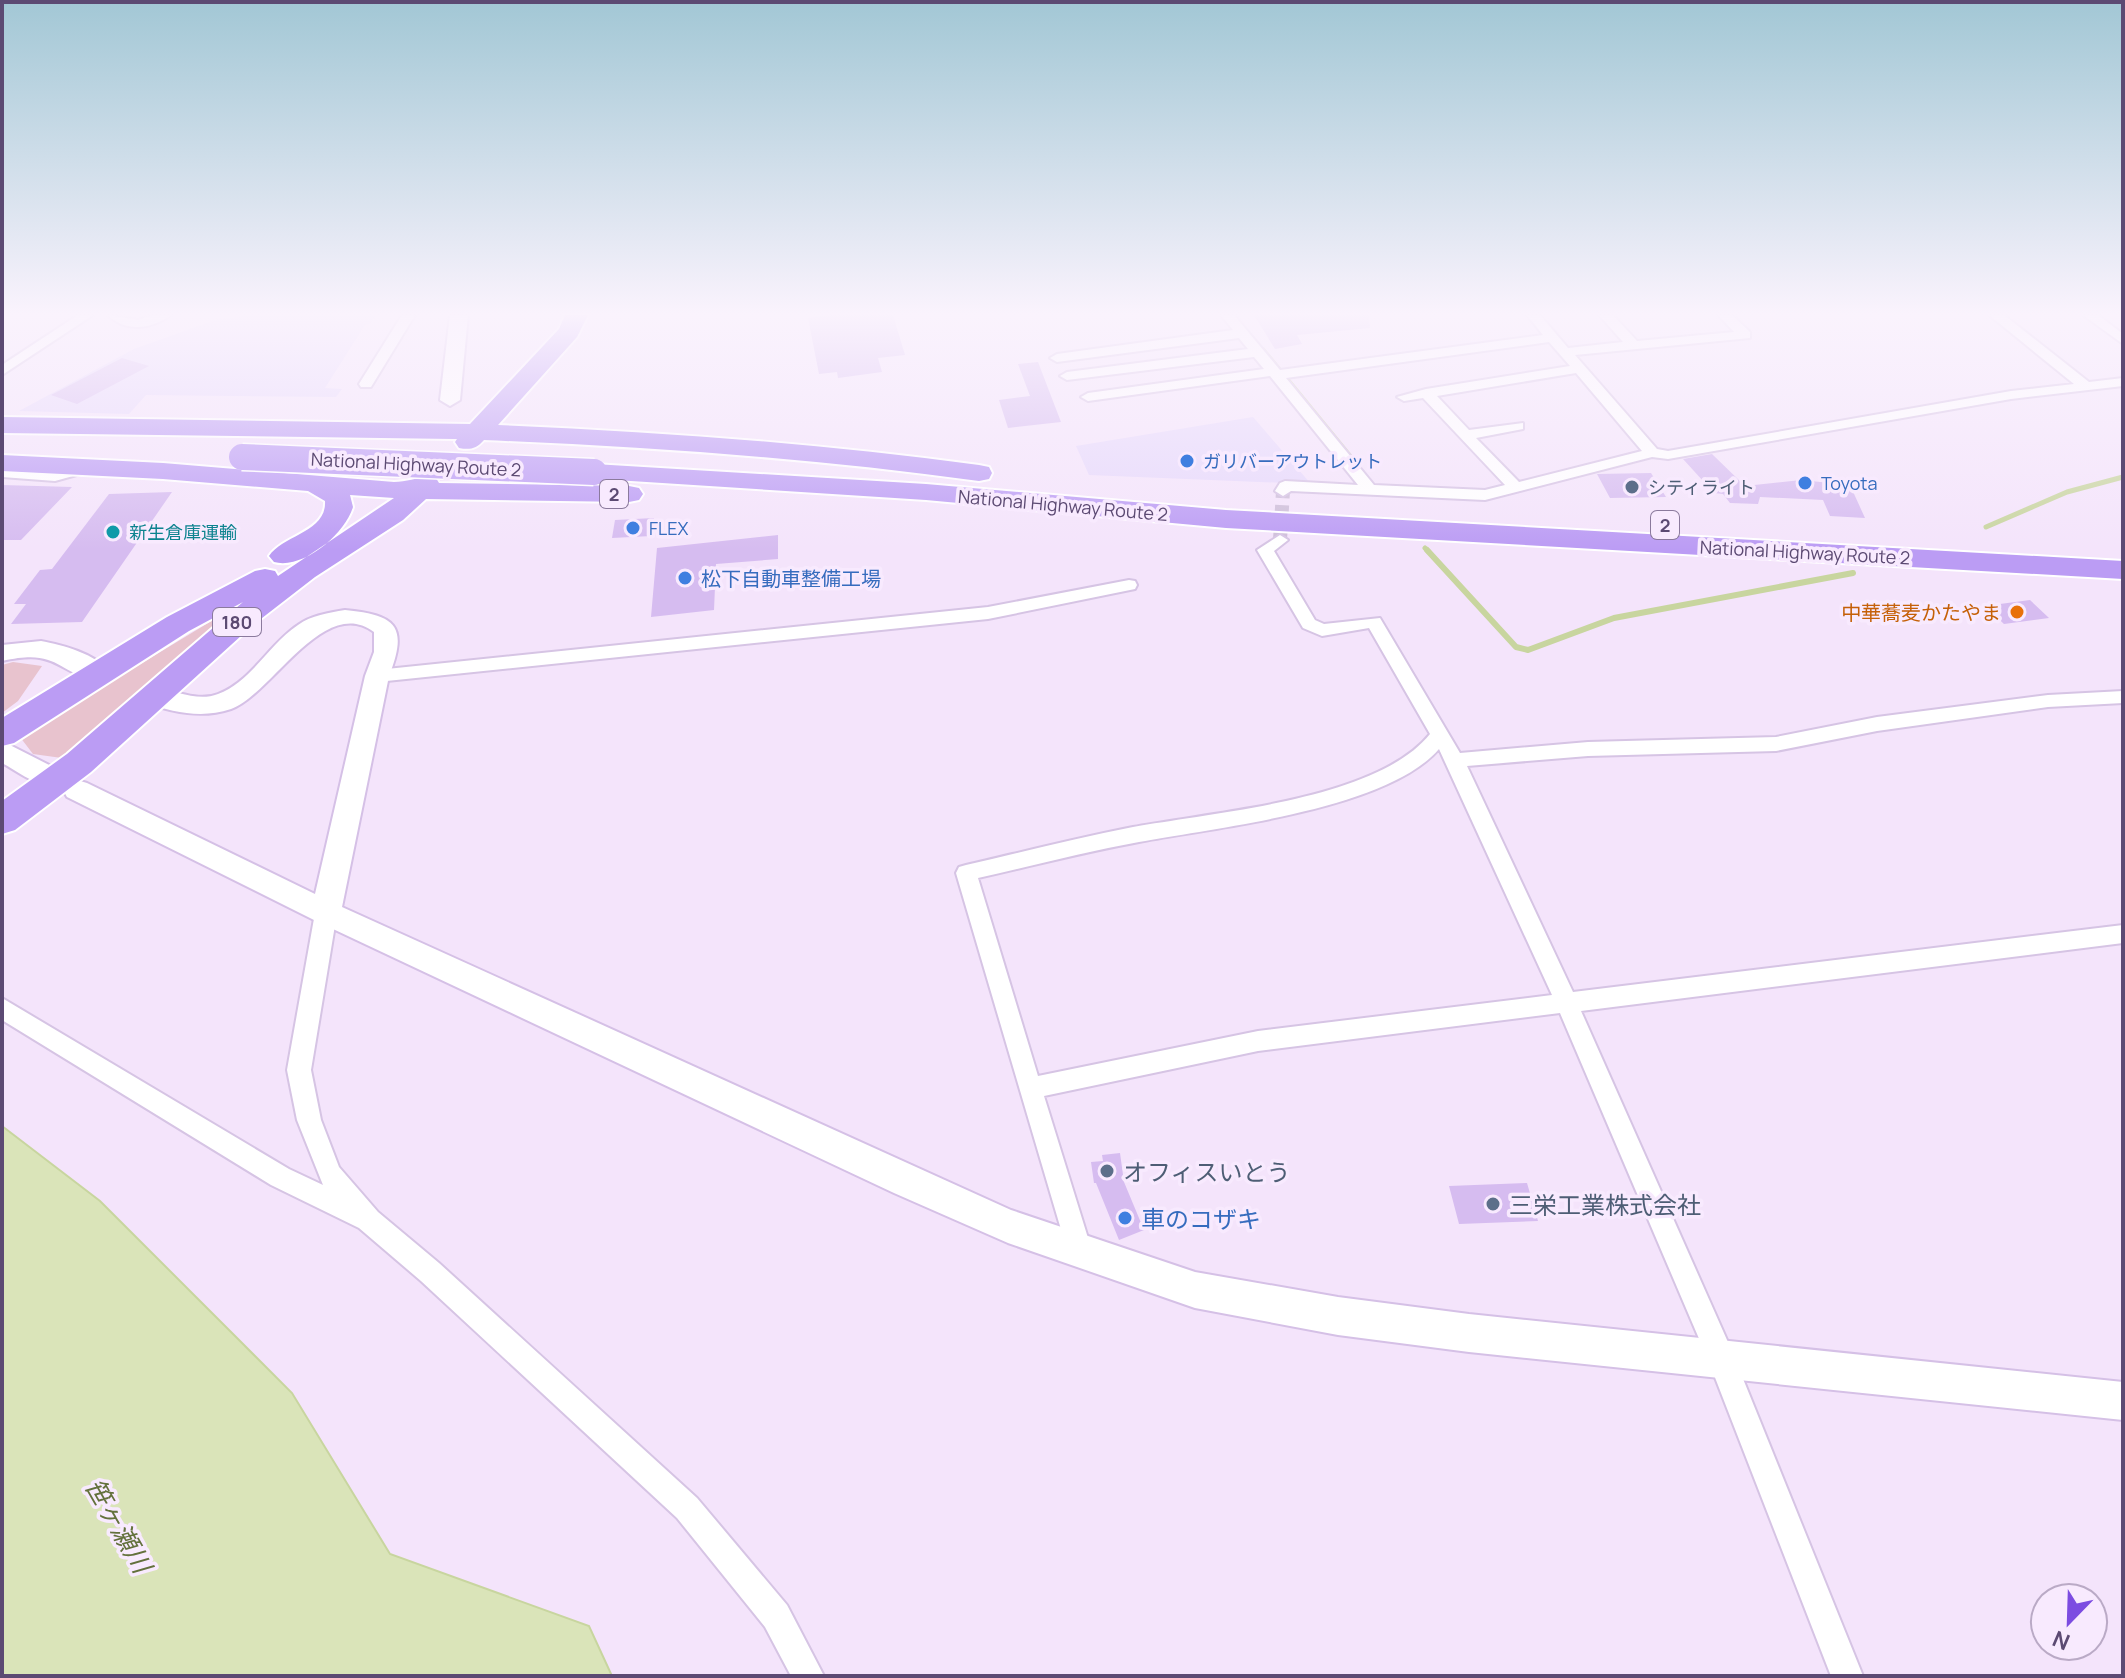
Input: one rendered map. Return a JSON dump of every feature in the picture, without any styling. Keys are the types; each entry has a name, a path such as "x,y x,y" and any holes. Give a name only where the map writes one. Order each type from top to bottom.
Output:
{"highway":[{"name":"180","path":"466,432 496,393"},
{"name":"180","path":"2,820 79,763 242,618 305,570 393,514 407,490 506,393"},
{"name":"2","path":"2,425 466,432 768,447 1216,510"},
{"name":"National Highway Route 2","path":"2,438 597,467 926,492 2123,570"},
{"name":"National Highway Route 2","path":"2,449 246,452"},
{"name":"2","path":"2,463 407,490 634,494 1050,515 1216,510"},
{"path":"178,624 333,521 341,508 338,497 317,485"},
{"name":"180","path":"2,734 178,624 288,565 375,507 407,490"},
{"path":"305,570 338,557 409,514 462,499 606,498 634,494"},
{"name":"National Highway Route 2","path":"1216,510 2123,549"}],"street":[{"path":"450,400 451,393"},
{"path":"1088,397 1117,393"},
{"path":"1295,393 1371,491"},
{"path":"1404,397 1424,393"},
{"path":"1426,393 1515,487"},
{"path":"1599,393 1652,453"},
{"path":"1283,491 1285,486 1485,495 1652,453 1668,455 2027,393"},
{"path":"1466,435 1518,426"},
{"path":"2,473 55,476 86,468"},
{"path":"1280,540 1265,550 1309,624 1322,630 1374,622 1455,760 1567,1003 1721,1359 1847,1676"},
{"path":"377,676 988,613 1029,608 1129,585"},
{"path":"154,697 200,707 223,701 249,687 287,644 310,628 332,620 358,617 377,621 386,629 389,643 377,676 326,913 299,1070 309,1120 329,1174 369,1221 430,1272 687,1508 776,1616 808,1676"},
{"path":"2,653 44,647 59,651 97,673"},
{"path":"1455,760 1588,749 1776,744 1908,719 2048,701 2123,697"},
{"path":"1079,1251 966,873 1134,835 1278,808 1347,789 1386,775 1419,757 1440,734"},
{"path":"2,751 48,776"},
{"path":"77,790 326,913 906,1181 1008,1226 1195,1290 1338,1316 2123,1401"},
{"path":"1030,1088 1258,1041 2123,934"},
{"path":"2,1008 280,1177 369,1221"}],"shaded area":[{"path":"52,393 339,393 336,397 146,395 129,414 19,411"},
{"name":"ガリバーアウトレット","path":"1253,417 1311,484 1089,475 1076,446"},
{"path":"218,617 225,620 144,692 76,744 69,759 33,754 20,737"},
{"path":"13,662 42,666 18,701 2,713 2,665"}],"water":[{"name":"笹ヶ瀬川","path":"2,1126 100,1201 292,1393 390,1554 589,1626 612,1676 2,1676"}],"building":[{"path":"54,393 97,393 77,404 51,395"},
{"path":"1029,393 1050,393 1061,422 1008,428 999,400 1030,396"},
{"name":"Toyota","path":"1712,454 1745,486 1801,480 1850,485 1865,518 1830,516 1823,500 1760,497 1758,504 1730,503 1723,494 1714,493 1683,459"},
{"name":"シティライト","path":"1651,473 1666,497 1610,498 1597,474"},
{"path":"2,485 72,487 21,540 2,540"},
{"name":"新生倉庫運輸","path":"172,492 82,622 11,624 26,604 14,604 40,570 52,569 109,494"},
{"path":"654,518 651,536 612,538 615,520"},
{"path":"778,535 778,559 716,564 714,610 651,617 657,548"},
{"name":"中華蕎麦かたやま","path":"2030,600 2049,618 2004,624 1985,606"},
{"path":"1120,1153 1124,1182 1144,1230 1119,1240 1094,1183 1091,1162 1103,1161 1102,1155"},
{"name":"三栄工業株式会社","path":"1527,1183 1538,1221 1459,1224 1449,1186"}],"waterway":[{"path":"1298,393 1349,455"},
{"path":"1986,527 2067,492 2123,477"},
{"path":"1427,550 1516,647 1528,650 1614,618 1853,573"}],"tunnel":[{"path":"1280,540 1283,491"}],"place":[{"name":"ガリバーアウトレット","path":"1187,461"},
{"name":"Toyota","path":"1805,483"},
{"name":"シティライト","path":"1632,487"},
{"name":"FLEX","path":"633,528"},
{"name":"新生倉庫運輸","path":"113,532"},
{"name":"松下自動車整備工場","path":"685,578"},
{"name":"中華蕎麦かたやま","path":"2017,612"},
{"name":"オフィスいとう","path":"1107,1171"},
{"name":"三栄工業株式会社","path":"1493,1204"},
{"name":"車のコザキ","path":"1125,1218"}]}
